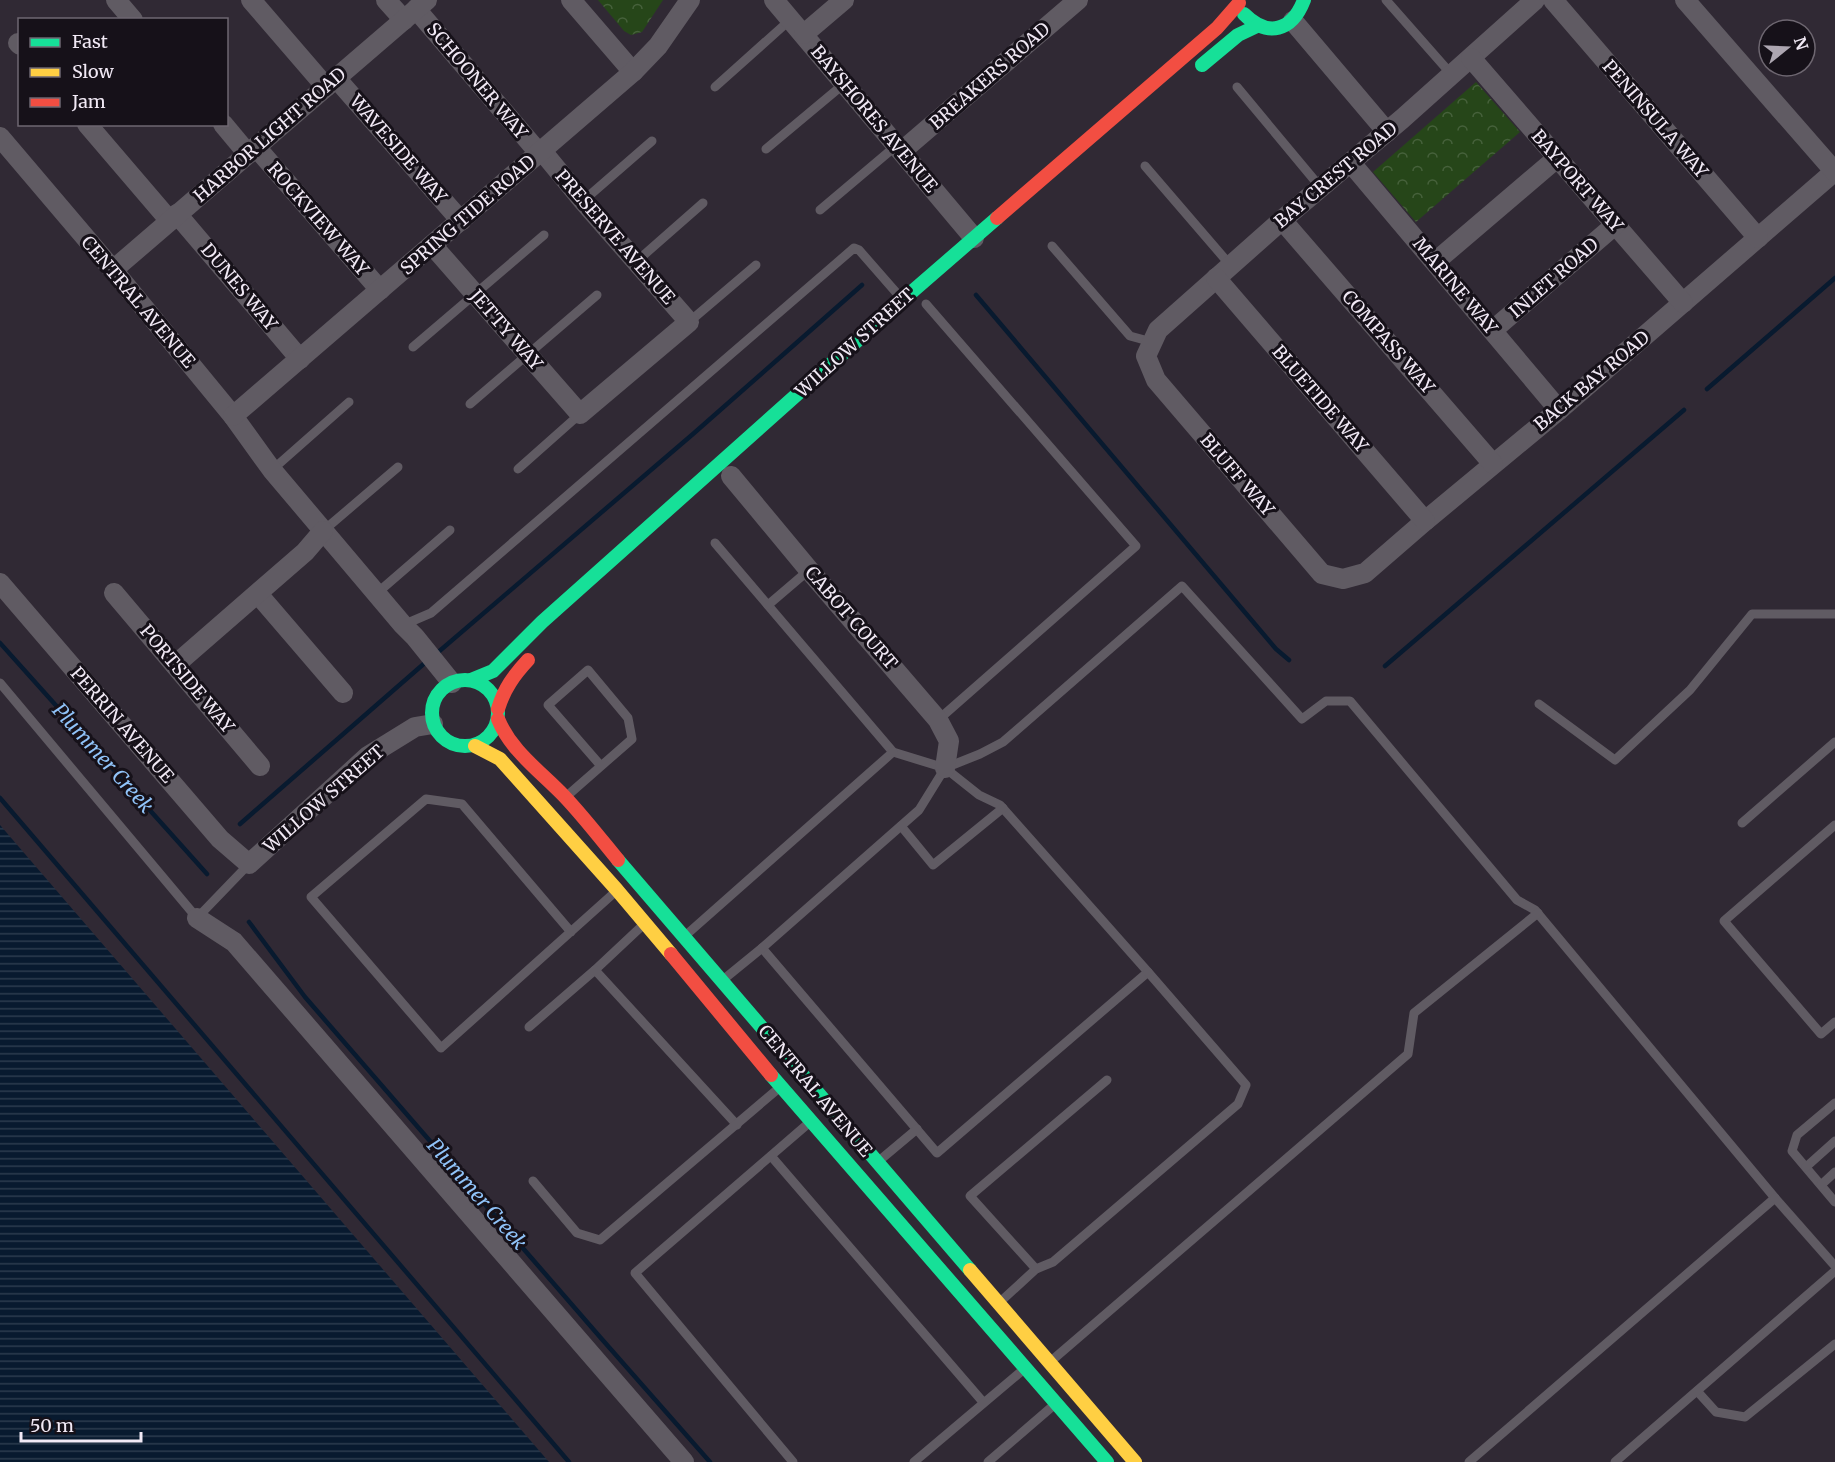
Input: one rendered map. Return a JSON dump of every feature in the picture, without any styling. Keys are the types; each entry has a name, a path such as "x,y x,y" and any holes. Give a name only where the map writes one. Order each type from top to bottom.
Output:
{"street":[{"path":"116,0 131,18"},
{"name":"WAVESIDE WAY","path":"251,0 461,221"},
{"name":"SCHOONER WAY","path":"386,0 415,10 540,152"},
{"path":"571,0 633,72"},
{"name":"SPRING TIDE ROAD","path":"233,416 633,72 658,46 690,0"},
{"name":"BAYSHORES AVENUE","path":"774,0 974,238"},
{"path":"797,27 844,0"},
{"name":"BREAKERS ROAD","path":"899,148 1078,0"},
{"path":"1239,1 1249,20 1267,29 1277,28 1293,21 1301,11 1304,0"},
{"name":"BAY CREST ROAD","path":"1149,349 1158,330 1282,220 1387,132 1535,0"},
{"name":"PENINSULA WAY","path":"1552,0 1758,238"},
{"path":"1685,0 1835,171"},
{"name":"WILLOW STREET","path":"456,679 493,671 542,622 903,300 1217,28 1239,1"},
{"name":"HARBOR LIGHT ROAD","path":"113,270 415,10"},
{"path":"1293,21 1387,132"},
{"path":"1188,77 1229,42 1257,26"},
{"name":"BAYPORT WAY","path":"1471,58 1683,303"},
{"name":"DUNES WAY","path":"89,126 300,359"},
{"name":"ROCKVIEW WAY","path":"225,126 252,150 380,290"},
{"name":"CENTRAL AVENUE","path":"0,137 113,270 233,416 272,470 376,594 456,679"},
{"name":"PRESERVE AVENUE","path":"540,152 689,322"},
{"path":"1435,262 1557,158"},
{"name":"MARINE WAY","path":"1351,163 1559,410"},
{"name":"BACK BAY ROAD","path":"1343,579 1365,573 1559,410 1835,171"},
{"name":"COMPASS WAY","path":"1282,220 1493,464"},
{"name":"INLET ROAD","path":"1493,330 1615,225"},
{"name":"JETTY WAY","path":"433,246 580,414"},
{"name":"BLUETIDE WAY","path":"1223,272 1425,521"},
{"path":"580,414 689,322"},
{"name":"BLUFF WAY","path":"1149,349 1156,380 1322,574 1343,579"},
{"name":"CABOT COURT","path":"731,476 938,720 949,741 945,768"},
{"path":"175,665 305,552 323,531"},
{"name":"PERRIN AVENUE","path":"0,583 220,839 249,864"},
{"name":"PORTSIDE WAY","path":"114,593 260,766"},
{"path":"258,594 343,693"},
{"path":"498,714 495,699 489,690 480,683 456,679 437,695 432,714 433,724 445,740 454,745 475,746 490,736 495,728 498,714 501,694 506,683 536,652"},
{"name":"CENTRAL AVENUE","path":"498,714 504,734 512,745 565,797 827,1106 999,1303 1037,1365 1056,1403 1107,1462"},
{"name":"WILLOW STREET","path":"249,864 368,756 415,727 433,724"},
{"name":"CENTRAL AVENUE","path":"475,746 500,759 547,811 617,890 781,1087 982,1318 1037,1365 1135,1462"},
{"path":"197,918 234,942 684,1462"}],"lane":[{"path":"1386,0 1452,75"},
{"path":"715,87 797,27"},
{"path":"766,150 845,83"},
{"path":"1237,87 1321,188"},
{"path":"583,201 652,141"},
{"path":"820,210 899,148"},
{"path":"1145,166 1223,272"},
{"path":"637,261 703,203"},
{"path":"412,347 544,235"},
{"path":"1052,246 1130,336 1149,349"},
{"path":"409,631 854,248 859,250 903,300"},
{"path":"689,322 756,265"},
{"path":"470,404 597,295"},
{"path":"925,304 1136,546 938,720"},
{"path":"272,470 349,402"},
{"path":"518,470 580,414"},
{"path":"323,531 398,467"},
{"path":"376,594 450,530"},
{"path":"715,543 893,752 945,768 979,795 1003,808 1246,1085 1238,1104 1053,1262 1035,1269 982,1318"},
{"path":"768,605 809,570"},
{"path":"705,996 919,810 945,768 1003,742 1182,586 1302,719 1326,701 1350,701 1517,900 1538,913 1775,1198 1835,1266"},
{"path":"1539,704 1615,760 1690,690 1752,614 1835,614"},
{"path":"547,811 565,797 601,766 632,739 628,718 588,670 548,705 601,766"},
{"path":"0,683 197,918 249,864"},
{"path":"1742,823 1835,742"},
{"path":"668,951 893,752"},
{"path":"571,932 462,804 426,799 311,897 441,1048 571,932 617,890 632,877"},
{"path":"901,826 933,865 1003,808"},
{"path":"1835,825 1724,921 1821,1034 1835,1022"},
{"path":"529,1027 659,910"},
{"path":"914,1462 984,1402 1037,1365 1408,1054 1414,1013 1538,913"},
{"path":"762,948 938,1153 1148,972"},
{"path":"595,970 737,1125"},
{"path":"1035,1269 970,1196 1107,1080"},
{"path":"533,1181 577,1233 600,1240 781,1087"},
{"path":"1835,1103 1797,1135 1792,1151 1835,1202"},
{"path":"793,1462 635,1273 827,1106"},
{"path":"859,1177 917,1129"},
{"path":"1806,1167 1835,1141"},
{"path":"771,1156 984,1402"},
{"path":"1821,1185 1835,1172"},
{"path":"1469,1462 1775,1198"},
{"path":"1615,1462 1835,1271"},
{"path":"1697,1391 1716,1413 1745,1417 1835,1344"},
{"path":"988,1462 1056,1403"}],"green space":[{"path":"598,0 663,0 642,32 631,35 624,31"},
{"path":"1476,82 1520,132 1416,222 1373,172"}],"water":[{"path":"0,825 549,1462 0,1462"}],"waterway":[{"path":"1707,389 1835,278"},
{"path":"436,654 693,434 862,285"},
{"path":"976,295 1276,649 1289,660"},
{"path":"1385,666 1684,410"},
{"name":"Plummer Creek","path":"0,643 207,874"},
{"path":"240,824 427,661"},
{"path":"0,798 569,1462"},
{"name":"Plummer Creek","path":"249,922 305,997 710,1462"}],"traffic: fast":[{"path":"1244,14 1262,26 1278,28 1293,19 1304,0"},
{"path":"1202,65 1238,35 1257,26"},
{"path":"471,680 493,671 542,622 997,218"},
{"path":"471,680 489,689 496,700 498,713 496,726 489,737 478,744 459,746 441,737 434,726 432,707 441,689 452,682 471,680"},
{"path":"618,860 970,1270"},
{"path":"771,1075 1107,1462"}],"traffic: slow":[{"path":"475,746 500,759 671,954"},
{"path":"970,1270 1135,1462"}],"traffic: jam":[{"path":"997,218 1217,28 1239,3"},
{"path":"498,709 510,683 528,660"},
{"path":"498,719 518,751 571,804 618,860"},
{"path":"671,954 771,1075"}]}
